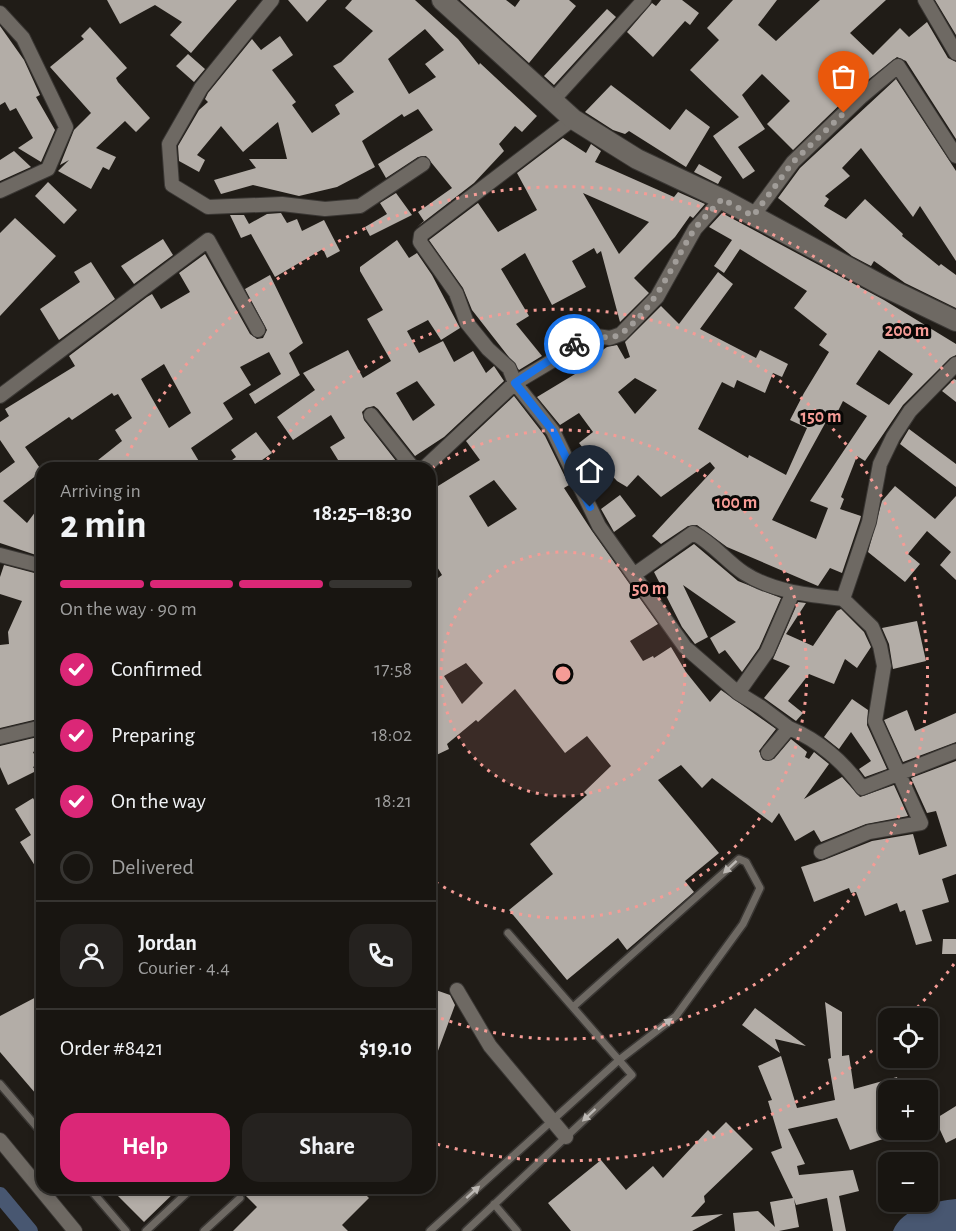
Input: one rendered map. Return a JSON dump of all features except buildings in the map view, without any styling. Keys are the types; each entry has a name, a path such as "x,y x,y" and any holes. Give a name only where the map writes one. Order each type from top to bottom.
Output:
{"street":[{"path":"272,0 201,88 170,144 172,185 208,207 282,204 325,209 360,206 423,164"},
{"path":"442,0 573,120 637,159 722,199 884,286 956,321"},
{"path":"552,101 644,0"},
{"path":"926,0 956,53"},
{"path":"0,13 23,38 66,127 48,169 0,191"},
{"path":"753,216 793,162 897,66 956,156"},
{"path":"573,120 421,235 420,242 456,292 467,323 488,349 509,368 515,383 553,431 599,525 685,647 738,693 761,706 789,728 811,737 849,771 862,788 956,751"},
{"path":"430,462 515,383 557,358 581,339 590,335 610,338 621,334 657,297 695,229 722,199"},
{"path":"0,396 208,240 258,330"},
{"path":"843,599 869,522 880,464 893,437 910,411 956,364"},
{"path":"371,415 408,462"},
{"path":"635,574 693,533 705,539 745,574 793,592 843,599 872,627 880,646 884,666 875,721 900,772 921,823 869,832 821,852"},
{"path":"0,555 36,564"},
{"path":"738,693 767,652 793,592"},
{"path":"768,753 789,728"},
{"path":"0,737 36,729"},
{"path":"457,990 490,1046 566,1137"},
{"path":"0,1140 36,1184"},
{"path":"45,1194 75,1231"}],"lane":[{"path":"430,1231 619,1060 676,1016 743,924 760,888 746,862 739,859 573,1007"},
{"path":"466,1231 632,1075 508,933"},
{"path":"0,1084 36,1126"},
{"path":"93,1194 126,1231"},
{"path":"146,1231 186,1194"},
{"path":"204,1231 240,1198"},
{"path":"494,1204 517,1231"}],"water":[{"path":"956,1199 956,1231 893,1231 897,1223 911,1212 938,1212 938,1202"}],"waterway":[{"path":"0,1195 30,1231"}],"way so far":[{"path":"574,344 590,335 610,338 621,334 657,297 695,229 722,199 753,216 793,162 844,113"}],"route":[{"path":"574,344 557,358 515,383 553,431 590,507"}]}
